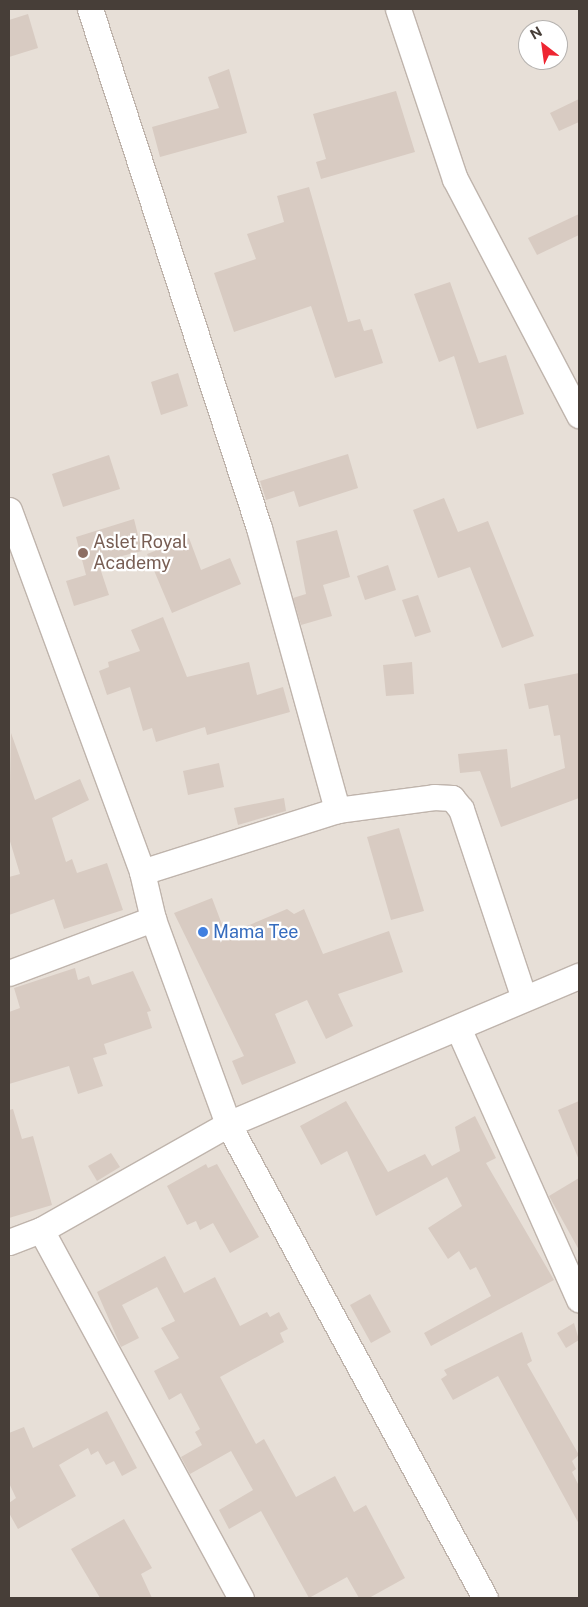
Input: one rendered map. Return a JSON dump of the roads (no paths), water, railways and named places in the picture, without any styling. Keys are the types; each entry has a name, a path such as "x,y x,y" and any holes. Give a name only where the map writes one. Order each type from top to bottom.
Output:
{"street":[{"path":"90,9 259,528 337,810"},
{"path":"398,9 455,179 579,415"},
{"path":"9,510 19,567 142,872 153,919 228,1124 485,1598"},
{"path":"142,872 337,810 434,796 452,798 461,809 524,998"},
{"path":"9,973 153,919"},
{"path":"9,1242 41,1230 228,1124 459,1030 524,998 579,976"},
{"path":"459,1030 579,1300"},
{"path":"41,1230 241,1598"}],"place":[{"name":"Aslet Royal Academy","path":"83,553"},
{"name":"Mama Tee","path":"203,932"}]}
